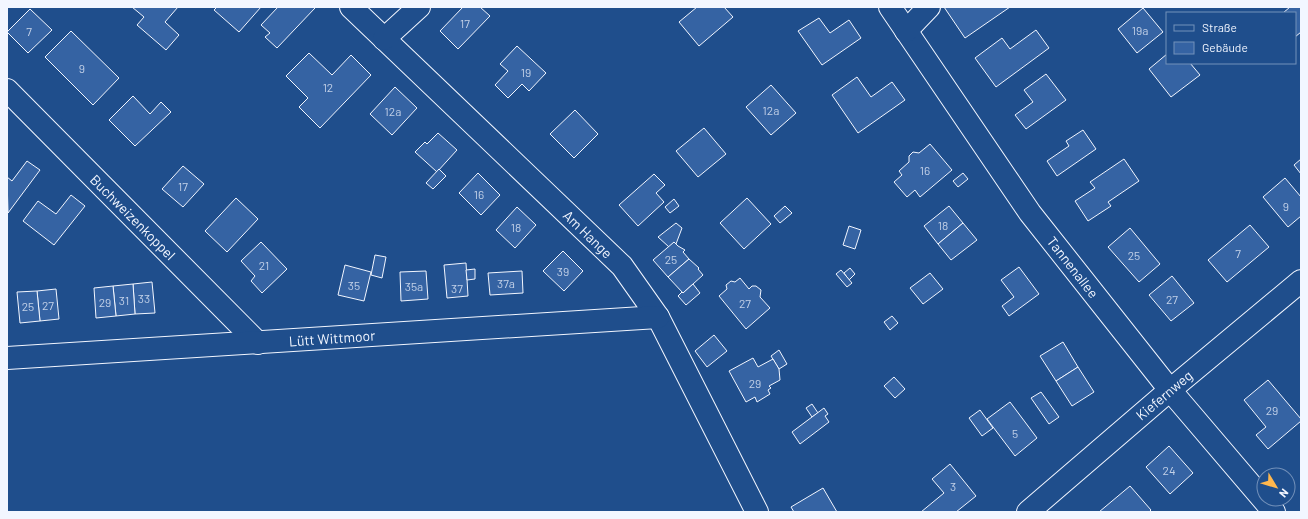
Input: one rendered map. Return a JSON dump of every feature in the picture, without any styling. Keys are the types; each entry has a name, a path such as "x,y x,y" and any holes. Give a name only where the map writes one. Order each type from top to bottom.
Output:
{"street":[{"name":"Am Hange","path":"351,7 622,266 658,317 757,512"},
{"path":"384,39 419,7"},
{"name":"Tannenallee","path":"890,7 1030,213 1170,390 1274,512"},
{"path":"906,30 930,7"},
{"name":"Buchweizenkoppel","path":"7,90 258,343"},
{"name":"Kiefernweg","path":"1028,512 1170,390 1301,281"},
{"name":"Lütt Wittmoor","path":"7,358 658,317"}],"building":[{"path":"132,7 178,7 165,22 179,35 166,50 137,25 144,17"},
{"path":"217,7 261,7 239,32 214,10"},
{"path":"278,7 315,8 277,48 265,37 270,33 261,25"},
{"path":"463,7 480,7 490,16 458,49 440,31"},
{"path":"697,7 724,7 733,17 699,46 679,22"},
{"path":"944,7 1010,7 965,38"},
{"path":"1290,7 1301,7 1301,32 1296,36 1296,12 1284,12"},
{"path":"1143,8 1163,32 1137,53 1118,29"},
{"path":"30,9 52,30 28,53 7,32"},
{"path":"819,18 830,33 849,20 861,38 822,65 798,31"},
{"path":"1036,30 1049,48 996,87 975,58 1002,38 1010,49"},
{"path":"71,31 119,78 93,105 45,57"},
{"path":"517,46 546,73 529,91 522,84 508,98 495,85 508,71 500,64"},
{"path":"309,53 332,75 351,55 371,75 320,128 299,107 308,98 286,76"},
{"path":"1166,55 1166,64 1191,64 1200,75 1171,97 1149,69"},
{"path":"1046,74 1066,100 1026,129 1015,115 1033,102 1024,90"},
{"path":"857,77 871,97 892,82 905,100 858,133 832,95"},
{"path":"771,85 796,113 771,135 746,107"},
{"path":"395,87 417,108 392,135 370,114"},
{"path":"133,96 150,114 161,102 171,112 135,146 109,120"},
{"path":"575,110 598,134 574,158 550,134"},
{"path":"704,128 726,154 698,177 676,151"},
{"path":"1083,130 1096,149 1057,176 1047,161 1069,146 1066,141"},
{"path":"438,133 457,150 437,172 415,152 425,142 427,144"},
{"path":"930,144 952,170 920,197 915,190 907,197 894,182 902,175 899,171 909,162 909,156 913,152 919,153"},
{"path":"1124,159 1139,181 1108,202 1111,206 1088,221 1075,201 1095,188 1090,182"},
{"path":"1301,159 1301,174 1294,165"},
{"path":"27,161 40,170 8,213 7,177 12,181"},
{"path":"183,166 204,184 183,207 162,189"},
{"path":"439,169 446,176 433,189 426,183"},
{"path":"478,173 500,195 481,215 459,193"},
{"path":"963,173 968,179 958,187 953,181"},
{"path":"654,174 665,185 656,193 664,202 638,226 619,205"},
{"path":"1285,178 1301,197 1301,216 1288,227 1263,197"},
{"path":"71,195 85,206 54,245 23,221 38,201 56,214"},
{"path":"236,198 258,219 227,252 205,231"},
{"path":"747,198 771,224 744,249 720,223"},
{"path":"674,199 679,206 670,213 665,207"},
{"path":"785,206 792,213 780,223 774,216"},
{"path":"949,206 963,223 938,244 924,226"},
{"path":"517,207 536,225 515,248 496,230"},
{"path":"676,223 682,228 676,244 674,242 669,247 658,237"},
{"path":"963,223 977,240 951,260 938,244"},
{"path":"1250,225 1269,247 1227,282 1208,260"},
{"path":"849,226 861,230 855,249 843,245"},
{"path":"1130,228 1160,264 1139,282 1108,247"},
{"path":"261,242 287,269 262,293 251,281 255,276 241,261"},
{"path":"674,242 685,250 683,252 689,259 668,277 653,260"},
{"path":"563,251 583,271 564,291 543,271"},
{"path":"375,255 386,257 382,278 371,275"},
{"path":"689,259 699,268 698,269 703,275 683,293 668,277"},
{"path":"466,263 468,296 447,298 444,265"},
{"path":"345,265 371,272 364,301 338,295"},
{"path":"1019,267 1039,294 1009,316 1002,306 1014,297 1001,280"},
{"path":"850,268 855,274 849,280 844,273"},
{"path":"475,269 475,279 467,280 466,270"},
{"path":"841,270 852,283 847,287 836,274"},
{"path":"426,271 428,299 401,301 400,272"},
{"path":"522,271 523,293 490,295 488,273"},
{"path":"930,273 943,289 923,304 910,288"},
{"path":"1172,276 1194,303 1171,321 1149,295"},
{"path":"740,278 749,289 752,286 756,286 761,290 760,297 770,308 746,329 719,296 727,289 726,285 731,281 735,282"},
{"path":"152,282 155,313 135,314 133,284"},
{"path":"133,284 135,314 116,316 113,286"},
{"path":"693,284 700,293 686,305 678,296"},
{"path":"113,286 116,316 96,318 94,288"},
{"path":"56,289 59,319 40,321 37,291"},
{"path":"37,291 40,321 20,323 17,292"},
{"path":"892,316 898,323 890,330 884,322"},
{"path":"714,335 727,351 707,367 695,351"},
{"path":"1063,342 1078,367 1056,381 1040,356"},
{"path":"779,350 787,364 779,369 771,356"},
{"path":"753,358 758,367 773,359 779,369 780,380 769,386 771,388 768,390 770,394 757,402 755,397 746,402 729,371"},
{"path":"1078,367 1094,392 1072,406 1056,381"},
{"path":"894,377 905,389 895,398 884,386"},
{"path":"1268,380 1301,419 1301,421 1268,449 1256,435 1266,427 1244,400"},
{"path":"1041,392 1059,417 1049,424 1031,398"},
{"path":"1010,402 1037,438 1015,456 987,419"},
{"path":"812,404 818,413 812,417 806,408"},
{"path":"824,408 828,414 825,416 829,422 800,444 792,432"},
{"path":"980,410 993,428 982,436 969,418"},
{"path":"1169,446 1193,473 1170,494 1146,467"},
{"path":"950,464 976,496 956,512 921,512 944,493 932,479"},
{"path":"1130,486 1151,510 1149,512 1099,512"},
{"path":"823,488 837,512 794,512 791,507"}]}
